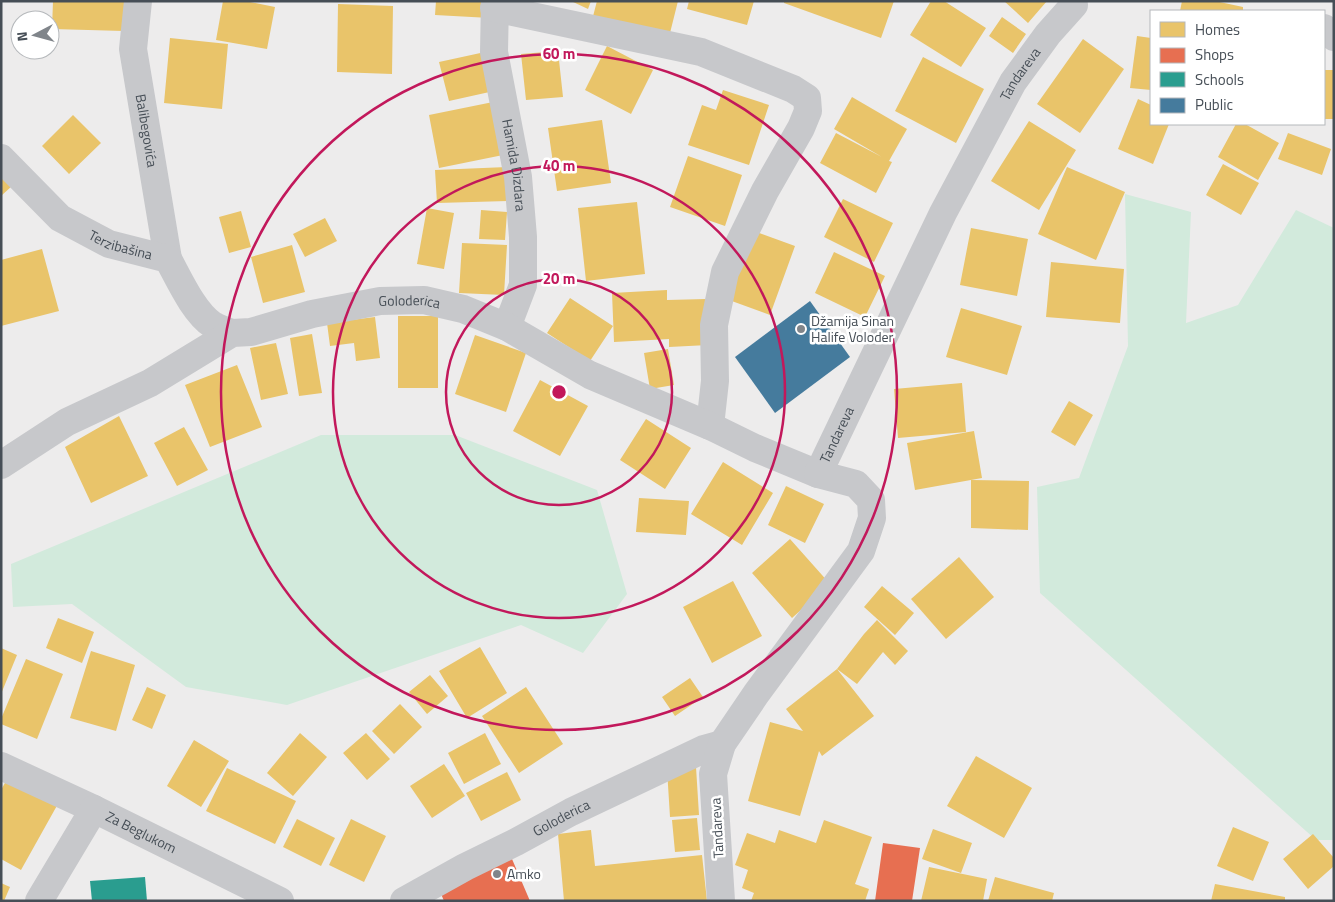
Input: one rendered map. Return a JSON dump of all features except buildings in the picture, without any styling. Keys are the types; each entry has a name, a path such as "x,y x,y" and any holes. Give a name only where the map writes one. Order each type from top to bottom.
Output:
{"street":[{"name":"Balibegovića","path":"138,1 133,49 168,259"},
{"name":"Hamida Dizdara","path":"494,5 494,52 518,177 523,237 523,285 507,327"},
{"path":"494,5 701,52 793,89 807,98 808,111 801,128 765,191 725,272 714,325 715,381 710,426"},
{"name":"Tandareva","path":"720,901 714,774 722,744 756,694 861,551 872,518 871,500 856,484 818,474 943,213 1013,82 1048,34 1074,5"},
{"name":"Terzibašina","path":"1,158 60,218 110,244 168,259 200,312 212,325 232,333"},
{"name":"Goloderica","path":"1,465 67,422 150,383 232,333 251,332 312,314 380,301 424,300 464,308 507,327 590,376 818,474"},
{"name":"Goloderica","path":"404,901 465,866 516,842 571,812 704,749 722,744"},
{"name":"Za Beglukom","path":"1,766 94,809 280,901"},
{"path":"39,901 94,809"}],"green space":[{"path":"1125,194 1191,212 1186,323 1238,305 1296,210 1334,228 1334,840 1316,840 1040,593 1037,487 1079,478 1128,346"},
{"path":"321,435 455,435 597,490 627,594 583,653 521,625 287,705 186,687 72,604 13,607 11,564"}],"place":[{"name":"Džamija Sinan Halife Voloder","path":"801,329"},
{"name":"Amko","path":"497,874"}]}
